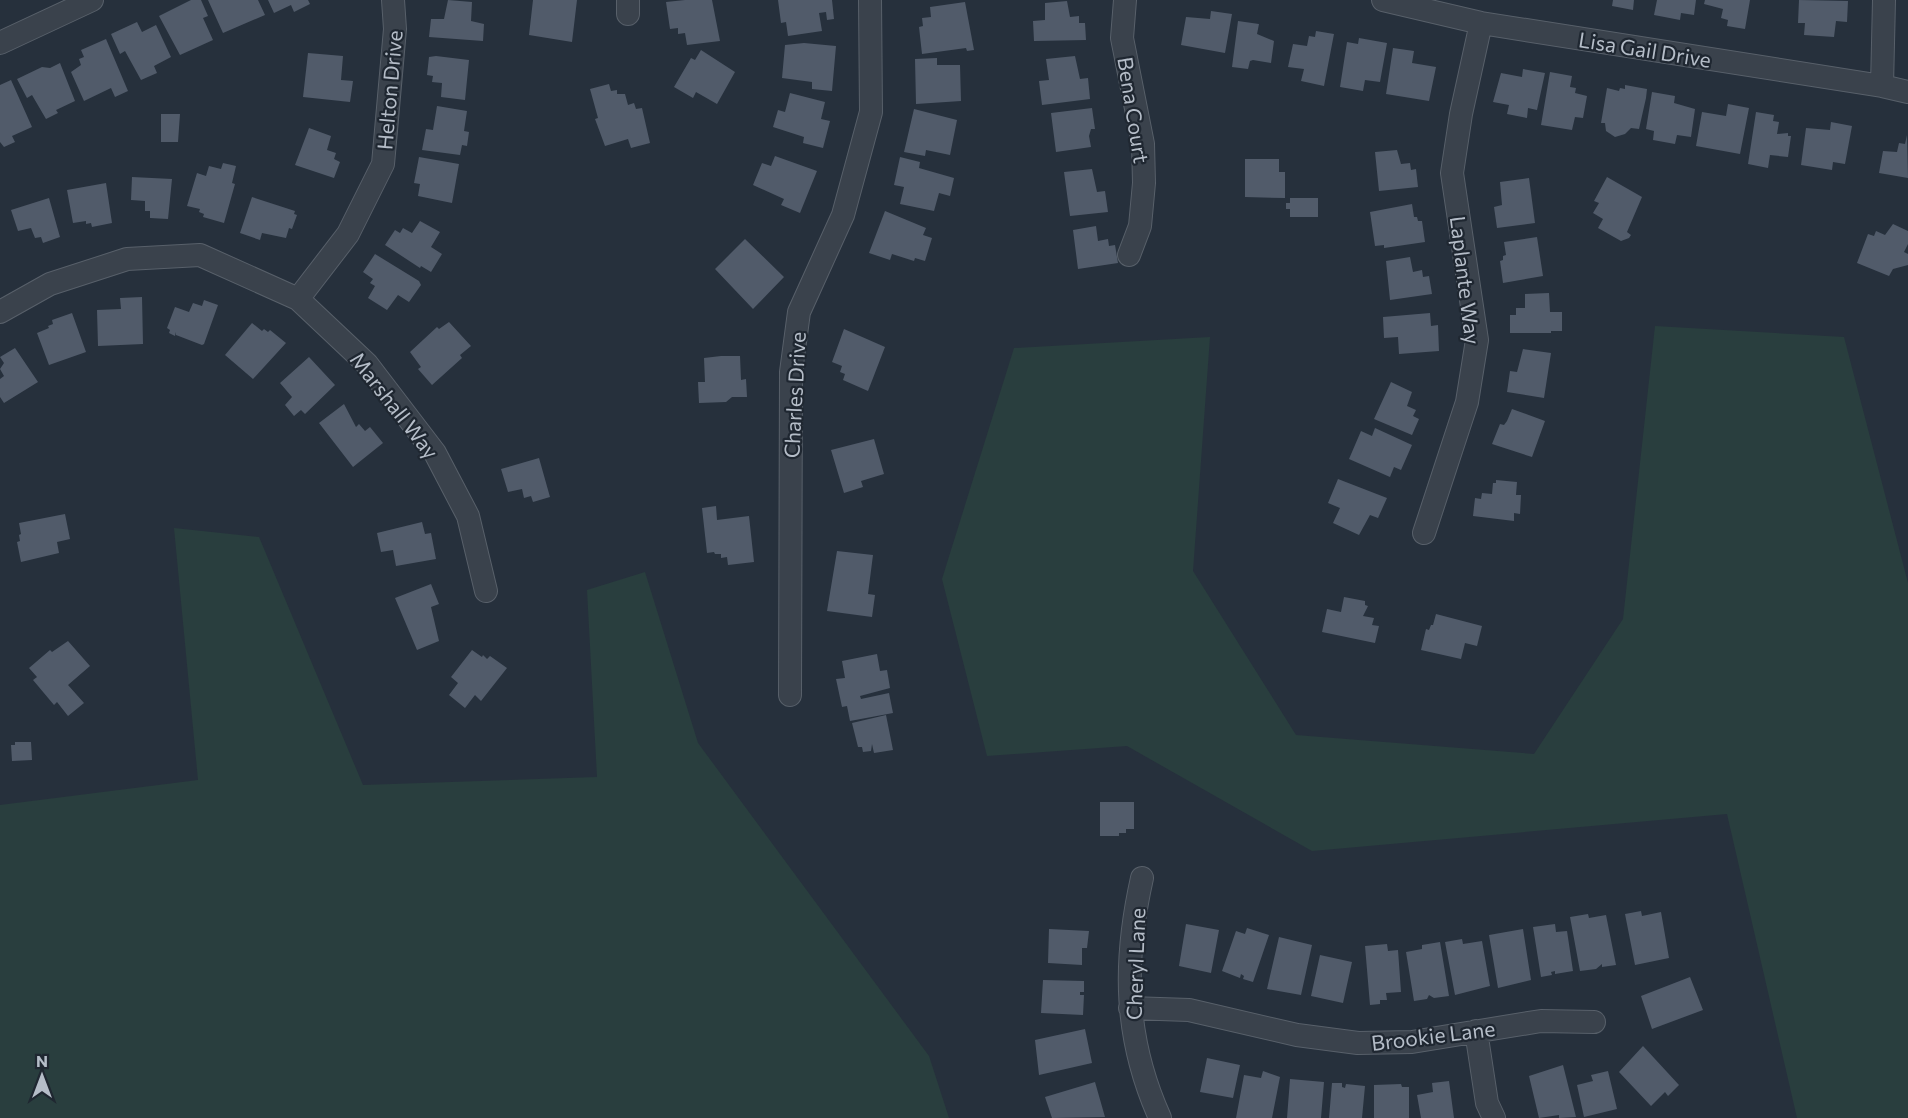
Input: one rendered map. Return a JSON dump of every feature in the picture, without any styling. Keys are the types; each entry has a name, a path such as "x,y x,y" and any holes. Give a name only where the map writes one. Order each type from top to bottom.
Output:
{"street":[{"path":"0,43 92,0"},
{"name":"Helton Drive","path":"298,299 348,234 383,164 395,29 393,0"},
{"name":"Charles Drive","path":"790,696 791,372 799,312 843,215 871,112 870,0"},
{"name":"Bena Court","path":"1125,0 1122,38 1143,144 1144,183 1140,226 1129,255"},
{"name":"Lisa Gail Drive","path":"1383,0 1481,23 1908,92"},
{"path":"1882,86 1884,0"},
{"name":"Laplante Way","path":"1424,533 1467,402 1477,340 1452,173 1461,114 1481,23"},
{"name":"Marshall Way","path":"0,312 50,284 128,259 200,255 298,299 367,364 435,453 468,516 486,591"},
{"name":"Cheryl Lane","path":"1142,879 1133,917 1130,1008 1132,1033 1148,1091 1160,1118"},
{"name":"Brookie Lane","path":"1130,1008 1189,1010 1297,1035 1358,1043 1412,1042 1541,1021 1594,1022"},
{"path":"1476,1031 1488,1104 1494,1118"}],"green space":[{"path":"1655,326 1844,337 1908,583 1908,1118 1797,1118 1727,814 1312,851 1127,746 987,756 942,579 1014,348 1210,337 1193,571 1296,735 1534,754 1623,619"},
{"path":"174,528 259,537 363,785 597,777 587,590 645,572 698,743 929,1056 949,1118 0,1118 0,805 198,780"}],"building":[{"path":"191,0 201,0 208,16 203,18 213,40 180,55 159,16"},
{"path":"208,0 258,0 265,15 223,33"},
{"path":"268,0 308,0 310,4 294,12 291,5 274,13"},
{"path":"448,0 472,2 471,21 484,24 483,41 429,37 431,19 444,19"},
{"path":"533,0 577,0 572,42 529,35"},
{"path":"712,0 720,41 687,45 685,33 678,34 678,28 670,29 666,2"},
{"path":"778,0 832,0 834,19 827,20 826,12 819,13 822,31 788,36 786,22 781,23"},
{"path":"1613,0 1634,0 1633,10 1612,6"},
{"path":"1657,0 1696,0 1694,15 1681,13 1680,20 1654,15"},
{"path":"1705,0 1750,0 1745,29 1727,26 1728,20 1721,18 1723,9 1704,4"},
{"path":"1799,0 1848,1 1847,22 1836,21 1834,37 1804,35 1805,23 1798,23"},
{"path":"1067,1 1070,17 1079,16 1079,23 1085,23 1086,40 1034,41 1033,21 1045,20 1045,3"},
{"path":"965,2 974,50 967,51 966,48 922,54 919,27 923,26 922,18 931,17 930,7"},
{"path":"1211,11 1232,14 1225,53 1181,45 1186,17 1210,19"},
{"path":"1238,21 1259,24 1257,34 1274,41 1271,63 1253,60 1250,61 1248,69 1232,67"},
{"path":"137,22 142,32 156,25 171,57 154,66 157,73 141,80 125,51 120,54 111,34"},
{"path":"1316,31 1334,34 1324,86 1301,81 1304,69 1288,67 1293,44 1307,46 1309,36 1315,37"},
{"path":"1359,38 1387,43 1380,82 1365,80 1363,91 1340,87 1347,42 1358,44"},
{"path":"106,39 128,91 115,97 111,88 84,101 71,72 81,65 79,59 84,57 81,50"},
{"path":"804,43 836,46 832,91 812,89 812,82 782,78 785,45"},
{"path":"1393,48 1414,51 1412,63 1436,67 1429,101 1386,94"},
{"path":"701,50 735,72 717,104 696,92 693,98 674,87 691,58 695,60"},
{"path":"308,53 343,56 341,80 353,81 350,102 303,97"},
{"path":"1075,56 1080,79 1088,78 1090,99 1042,105 1039,81 1049,80 1046,59"},
{"path":"429,57 469,60 465,100 441,97 442,83 432,82 433,76 427,75"},
{"path":"937,58 937,65 960,65 961,101 916,104 915,59"},
{"path":"60,63 75,101 56,110 58,113 46,119 32,95 27,98 17,79 42,67 50,68"},
{"path":"1523,69 1545,73 1537,110 1528,108 1527,118 1507,114 1509,105 1493,102 1501,73 1522,77"},
{"path":"1550,72 1572,76 1570,87 1576,88 1575,93 1587,96 1583,118 1575,117 1572,130 1541,125"},
{"path":"11,80 32,127 12,136 15,142 4,147 0,142 0,85"},
{"path":"609,84 611,91 617,90 617,94 625,94 628,105 634,103 636,109 642,108 650,143 631,148 628,139 605,146 595,119 598,118 590,89"},
{"path":"1625,85 1647,89 1646,98 1639,129 1631,128 1625,134 1615,137 1606,131 1605,123 1601,123 1607,88 1619,91 1620,88 1625,89"},
{"path":"1652,92 1675,96 1674,103 1695,109 1691,137 1677,135 1675,144 1653,140 1654,131 1646,129"},
{"path":"790,93 825,102 821,119 830,121 823,148 803,143 804,137 773,127 778,110 785,112"},
{"path":"1728,104 1749,108 1740,154 1696,146 1702,112 1726,116"},
{"path":"437,106 467,111 464,131 469,132 467,146 462,145 460,155 422,150 426,129 433,130"},
{"path":"1092,108 1095,129 1091,129 1089,136 1091,147 1056,152 1051,113"},
{"path":"914,109 957,120 950,155 926,150 925,156 904,152"},
{"path":"1756,112 1774,115 1773,121 1779,122 1777,134 1788,133 1788,136 1791,136 1788,157 1770,155 1768,168 1748,164"},
{"path":"161,114 180,114 178,142 161,142"},
{"path":"1831,122 1852,126 1845,164 1833,162 1832,170 1801,165 1806,128 1830,130"},
{"path":"309,128 331,136 327,150 336,153 334,159 340,162 334,178 295,165"},
{"path":"1907,135 1908,178 1879,173 1883,151 1897,152 1899,143 1905,144"},
{"path":"1397,150 1401,164 1410,163 1411,170 1416,169 1418,187 1379,191 1375,152"},
{"path":"775,156 817,171 800,213 781,205 784,199 753,185 762,163 771,166"},
{"path":"419,157 459,164 452,203 418,196 420,184 414,183"},
{"path":"900,157 920,162 919,168 954,178 950,196 939,193 934,211 900,204 904,187 894,185"},
{"path":"1245,159 1279,159 1279,172 1285,172 1285,198 1245,197"},
{"path":"223,163 236,166 232,183 235,184 224,223 203,217 204,214 199,212 200,209 187,206 197,173 206,176 209,166 221,169"},
{"path":"1092,169 1097,192 1105,191 1108,212 1070,216 1064,172"},
{"path":"132,177 172,179 168,219 150,218 150,211 145,211 145,201 131,200"},
{"path":"1607,177 1642,197 1627,232 1631,235 1621,241 1598,228 1603,219 1593,213 1599,203 1594,201"},
{"path":"1529,178 1535,223 1497,228 1494,207 1502,205 1500,182"},
{"path":"106,183 112,223 92,227 91,223 86,224 86,221 73,223 67,190"},
{"path":"252,197 295,211 294,214 297,215 286,238 262,233 260,240 240,233"},
{"path":"49,198 60,237 43,243 41,237 35,238 31,228 18,231 11,210"},
{"path":"1290,198 1318,198 1318,217 1290,217 1290,209 1286,209 1286,203 1290,203"},
{"path":"1412,204 1414,217 1422,221 1425,242 1384,248 1384,245 1375,246 1370,212"},
{"path":"885,211 926,228 923,235 932,238 925,261 915,258 914,261 892,254 890,260 869,253"},
{"path":"420,221 440,232 431,247 442,254 431,272 421,266 420,268 385,245 395,230 400,233 403,228 412,233"},
{"path":"1893,224 1908,231 1908,244 1904,252 1908,254 1908,265 1893,269 1889,276 1857,263 1868,234 1874,236 1876,231 1885,235"},
{"path":"1096,226 1098,241 1108,239 1109,246 1115,245 1118,263 1078,269 1073,230"},
{"path":"1537,237 1543,276 1503,283 1500,261 1506,255 1504,242"},
{"path":"745,239 784,277 753,309 715,269"},
{"path":"375,254 419,281 421,285 409,302 398,295 387,310 368,298 375,286 370,283 373,279 363,272"},
{"path":"1410,257 1413,272 1422,270 1423,277 1429,276 1432,294 1390,300 1386,261"},
{"path":"1549,293 1550,312 1562,312 1562,331 1510,333 1510,315 1516,315 1516,308 1525,308 1525,294"},
{"path":"142,297 143,344 98,346 97,310 121,309 120,298"},
{"path":"204,300 218,305 204,344 176,335 176,332 175,336 169,333 170,330 167,328 175,307 189,312 193,303 202,306"},
{"path":"72,313 86,352 49,365 37,333 49,328 48,326 53,324 52,320"},
{"path":"1430,313 1431,326 1438,325 1439,351 1399,354 1398,337 1384,338 1383,317"},
{"path":"449,322 471,346 460,355 462,358 432,385 418,369 421,367 410,352 437,327 439,329"},
{"path":"252,323 262,331 270,330 286,343 253,379 225,355"},
{"path":"844,329 885,347 868,391 843,380 845,374 840,372 842,366 832,362"},
{"path":"15,348 38,382 4,403 0,397 0,379 4,376 0,369 4,363 0,357"},
{"path":"1523,349 1551,353 1544,398 1507,392 1510,371 1517,372"},
{"path":"740,356 741,380 746,379 747,397 732,397 726,402 699,403 698,382 705,382 704,358"},
{"path":"309,357 335,385 305,414 301,410 294,416 285,405 292,397 280,383"},
{"path":"1391,382 1412,392 1407,406 1416,410 1413,416 1419,419 1412,435 1374,419"},
{"path":"344,404 356,427 359,424 365,431 370,427 383,443 353,467 319,423"},
{"path":"1512,409 1545,421 1532,457 1492,444 1500,424 1504,425"},
{"path":"1375,428 1412,445 1401,470 1394,467 1390,477 1349,459 1361,431 1372,436"},
{"path":"874,439 884,474 861,481 863,487 844,493 831,450"},
{"path":"539,458 550,497 533,502 531,496 524,498 522,489 508,492 501,469"},
{"path":"1338,479 1387,498 1378,518 1370,515 1359,535 1333,523 1340,508 1328,503"},
{"path":"1496,480 1517,482 1516,495 1521,495 1520,514 1514,513 1514,521 1473,516 1475,498 1481,499 1482,493 1492,494 1493,483 1496,483"},
{"path":"716,506 717,520 749,516 754,562 728,565 727,557 721,558 721,554 714,552 707,553 702,508"},
{"path":"65,514 70,539 57,542 59,553 21,562 17,542 20,541 19,535 21,534 19,523"},
{"path":"422,522 425,534 431,533 436,559 396,566 393,550 381,552 377,533"},
{"path":"837,551 873,555 868,594 875,595 872,617 827,611"},
{"path":"431,584 439,604 431,607 439,641 417,650 395,598"},
{"path":"1344,597 1365,601 1365,605 1368,606 1363,616 1374,618 1372,625 1379,626 1375,643 1322,632 1327,609 1341,612"},
{"path":"1436,614 1482,626 1477,646 1465,643 1461,659 1421,650 1426,629 1429,630 1433,625"},
{"path":"68,641 90,666 68,685 84,703 68,716 57,702 54,705 33,680 37,677 29,668 50,650 52,652"},
{"path":"472,650 487,659 490,656 507,668 481,701 475,695 465,708 449,695 458,683 451,677"},
{"path":"877,654 880,671 887,670 890,688 860,696 861,699 889,693 893,713 850,721 847,706 842,707 836,679 845,678 842,661"},
{"path":"886,715 893,750 874,753 872,744 871,751 863,752 862,747 858,747 852,723"},
{"path":"15,742 31,742 32,760 12,761 11,745 15,745"},
{"path":"1100,802 1134,802 1134,829 1126,829 1126,833 1119,833 1119,836 1100,836"},
{"path":"1641,911 1642,916 1661,912 1669,958 1635,965 1625,914"},
{"path":"1588,914 1589,918 1606,915 1616,965 1602,967 1602,964 1596,969 1580,971 1570,917"},
{"path":"1186,924 1219,930 1211,973 1179,966"},
{"path":"1555,924 1556,932 1567,931 1573,971 1555,974 1555,971 1551,972 1552,975 1541,977 1533,927"},
{"path":"1247,928 1269,935 1253,982 1243,979 1244,976 1241,974 1240,978 1222,971 1236,931 1245,934"},
{"path":"1049,929 1089,931 1087,948 1082,948 1082,965 1048,963"},
{"path":"1523,929 1531,980 1498,988 1489,935"},
{"path":"1279,937 1312,945 1301,995 1267,989"},
{"path":"1462,939 1463,944 1482,941 1490,986 1455,995 1445,942"},
{"path":"1440,942 1449,996 1434,998 1429,995 1427,999 1414,1001 1406,952 1422,949 1422,945"},
{"path":"1387,944 1388,951 1398,950 1401,992 1386,993 1387,1000 1380,1000 1380,1004 1370,1005 1365,946"},
{"path":"1320,955 1352,962 1343,1003 1311,996"},
{"path":"1690,977 1703,1010 1652,1029 1641,996"},
{"path":"1043,980 1084,981 1084,992 1080,992 1080,995 1084,995 1083,1015 1041,1013"},
{"path":"1085,1029 1092,1063 1039,1075 1035,1040"},
{"path":"1643,1046 1679,1085 1668,1096 1665,1092 1651,1106 1619,1072"},
{"path":"1207,1058 1240,1065 1233,1098 1200,1092"},
{"path":"1563,1065 1576,1117 1559,1118 1559,1115 1539,1118 1529,1076"},
{"path":"1263,1071 1280,1077 1272,1118 1236,1118 1244,1075 1261,1078"},
{"path":"1608,1071 1617,1109 1584,1117 1577,1085 1593,1081 1591,1075"},
{"path":"1290,1079 1324,1082 1321,1118 1287,1118"},
{"path":"1449,1081 1454,1118 1421,1118 1417,1095 1433,1092 1432,1083"},
{"path":"1095,1082 1105,1117 1052,1118 1045,1097"},
{"path":"1332,1083 1342,1083 1342,1087 1345,1088 1346,1084 1365,1086 1362,1118 1329,1118"},
{"path":"1401,1084 1402,1087 1409,1087 1409,1118 1374,1118 1374,1085"}]}
